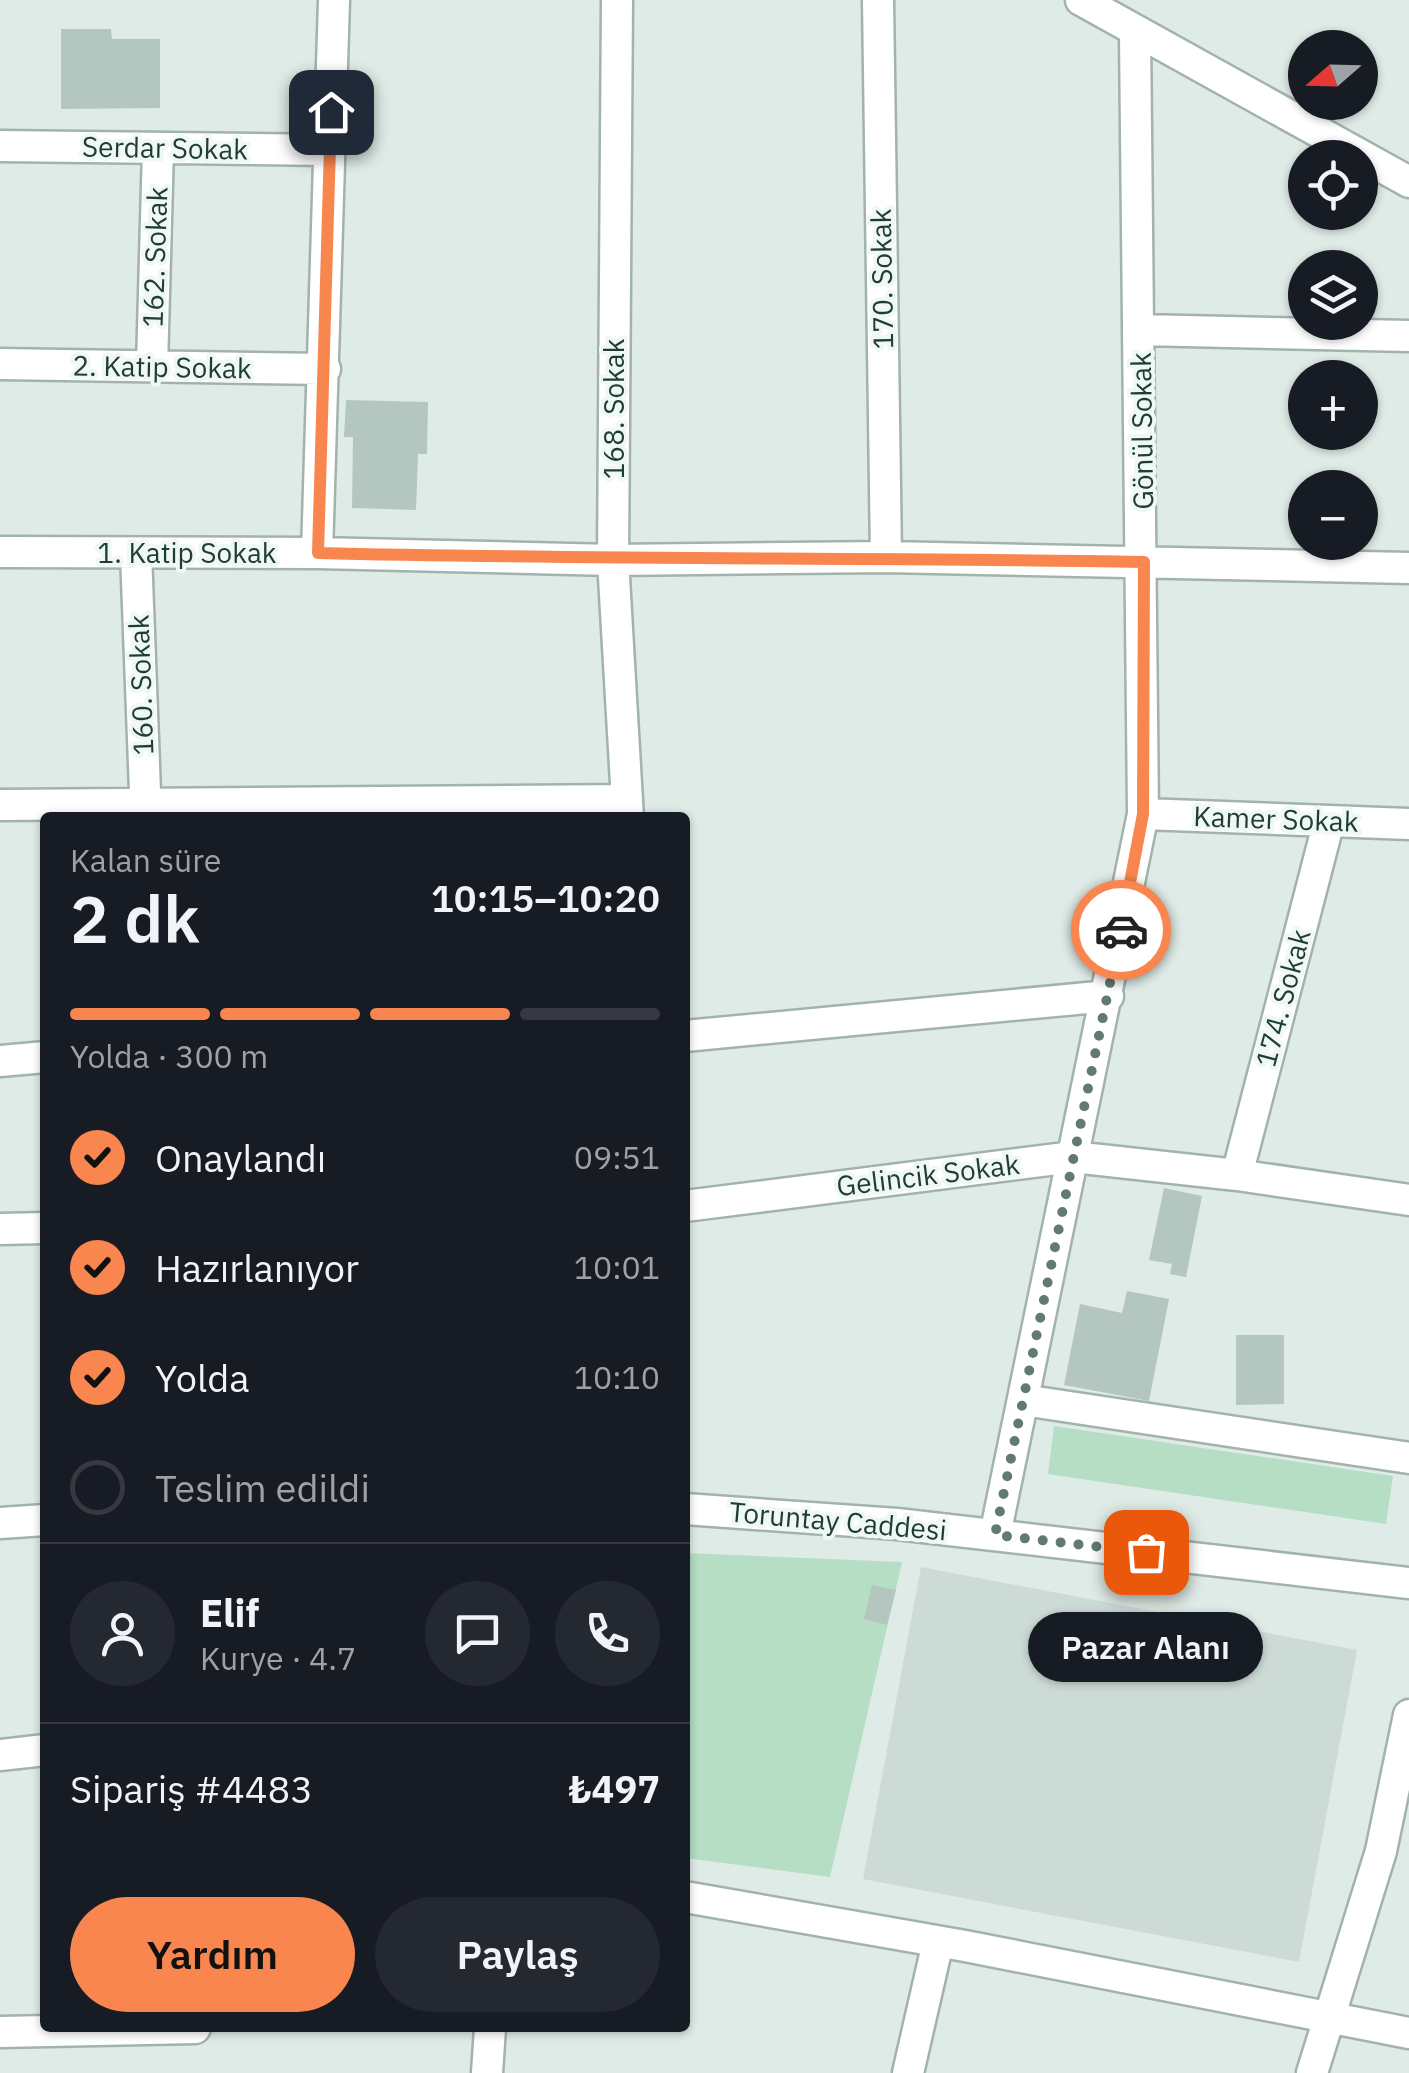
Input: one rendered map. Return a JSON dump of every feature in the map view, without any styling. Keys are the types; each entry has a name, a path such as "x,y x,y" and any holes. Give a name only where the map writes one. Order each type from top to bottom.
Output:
{"street":[{"path":"318,553 334,0"},
{"name":"168. Sokak","path":"617,0 613,560 628,809"},
{"name":"170. Sokak","path":"878,0 886,557"},
{"path":"1081,0 1409,182"},
{"name":"Gönül Sokak","path":"995,1535 1143,814 1144,562 1136,33"},
{"name":"Serdar Sokak","path":"0,146 330,150"},
{"name":"162. Sokak","path":"152,366 158,148"},
{"path":"1141,330 1409,336"},
{"name":"2. Katip Sokak","path":"0,364 325,369"},
{"name":"1. Katip Sokak","path":"0,552 318,553 613,560 886,557 1409,568"},
{"name":"160. Sokak","path":"136,553 146,812"},
{"path":"0,805 146,812 628,809"},
{"name":"Kamer Sokak","path":"1143,814 1409,824"},
{"name":"174. Sokak","path":"1238,1174 1329,821"},
{"path":"690,1036 1108,996"},
{"path":"0,1061 40,1057"},
{"name":"Gelincik Sokak","path":"690,1205 1073,1157 1238,1174 1409,1200"},
{"path":"0,1230 40,1228"},
{"path":"1022,1400 1409,1458"},
{"name":"Toruntay Caddesi","path":"690,1509 995,1535 1409,1583"},
{"path":"0,1523 40,1520"},
{"path":"1312,2073 1395,1852 1409,1716"},
{"path":"0,1755 40,1751"},
{"path":"690,1898 1409,2033"},
{"path":"908,2073 938,1942"},
{"path":"0,2032 40,2031"},
{"path":"487,2073 490,2032"}],"shaded area":[{"path":"921,1567 1357,1650 1299,1962 863,1879"}],"green space":[{"path":"1054,1426 1393,1476 1386,1524 1048,1474"},
{"path":"690,1553 902,1562 830,1877 690,1859"}],"building":[{"path":"61,29 111,29 112,39 160,39 160,108 61,109"},
{"path":"346,400 428,402 427,454 418,454 416,510 352,508 353,437 344,437"},
{"path":"1164,1188 1202,1196 1186,1277 1170,1274 1172,1264 1149,1260"},
{"path":"1127,1291 1169,1299 1149,1401 1064,1385 1080,1304 1122,1313"},
{"path":"1236,1335 1284,1335 1284,1404 1236,1405"},
{"path":"872,1585 896,1590 887,1625 864,1619"}],"way so far":[{"path":"1121,930 995,1535 1146,1552"}],"place":[{"name":"Pazar Alanı","path":"1146,1552"}],"route":[{"path":"331,112 318,553 613,560 886,557 1144,562 1143,814 1121,930"}]}
